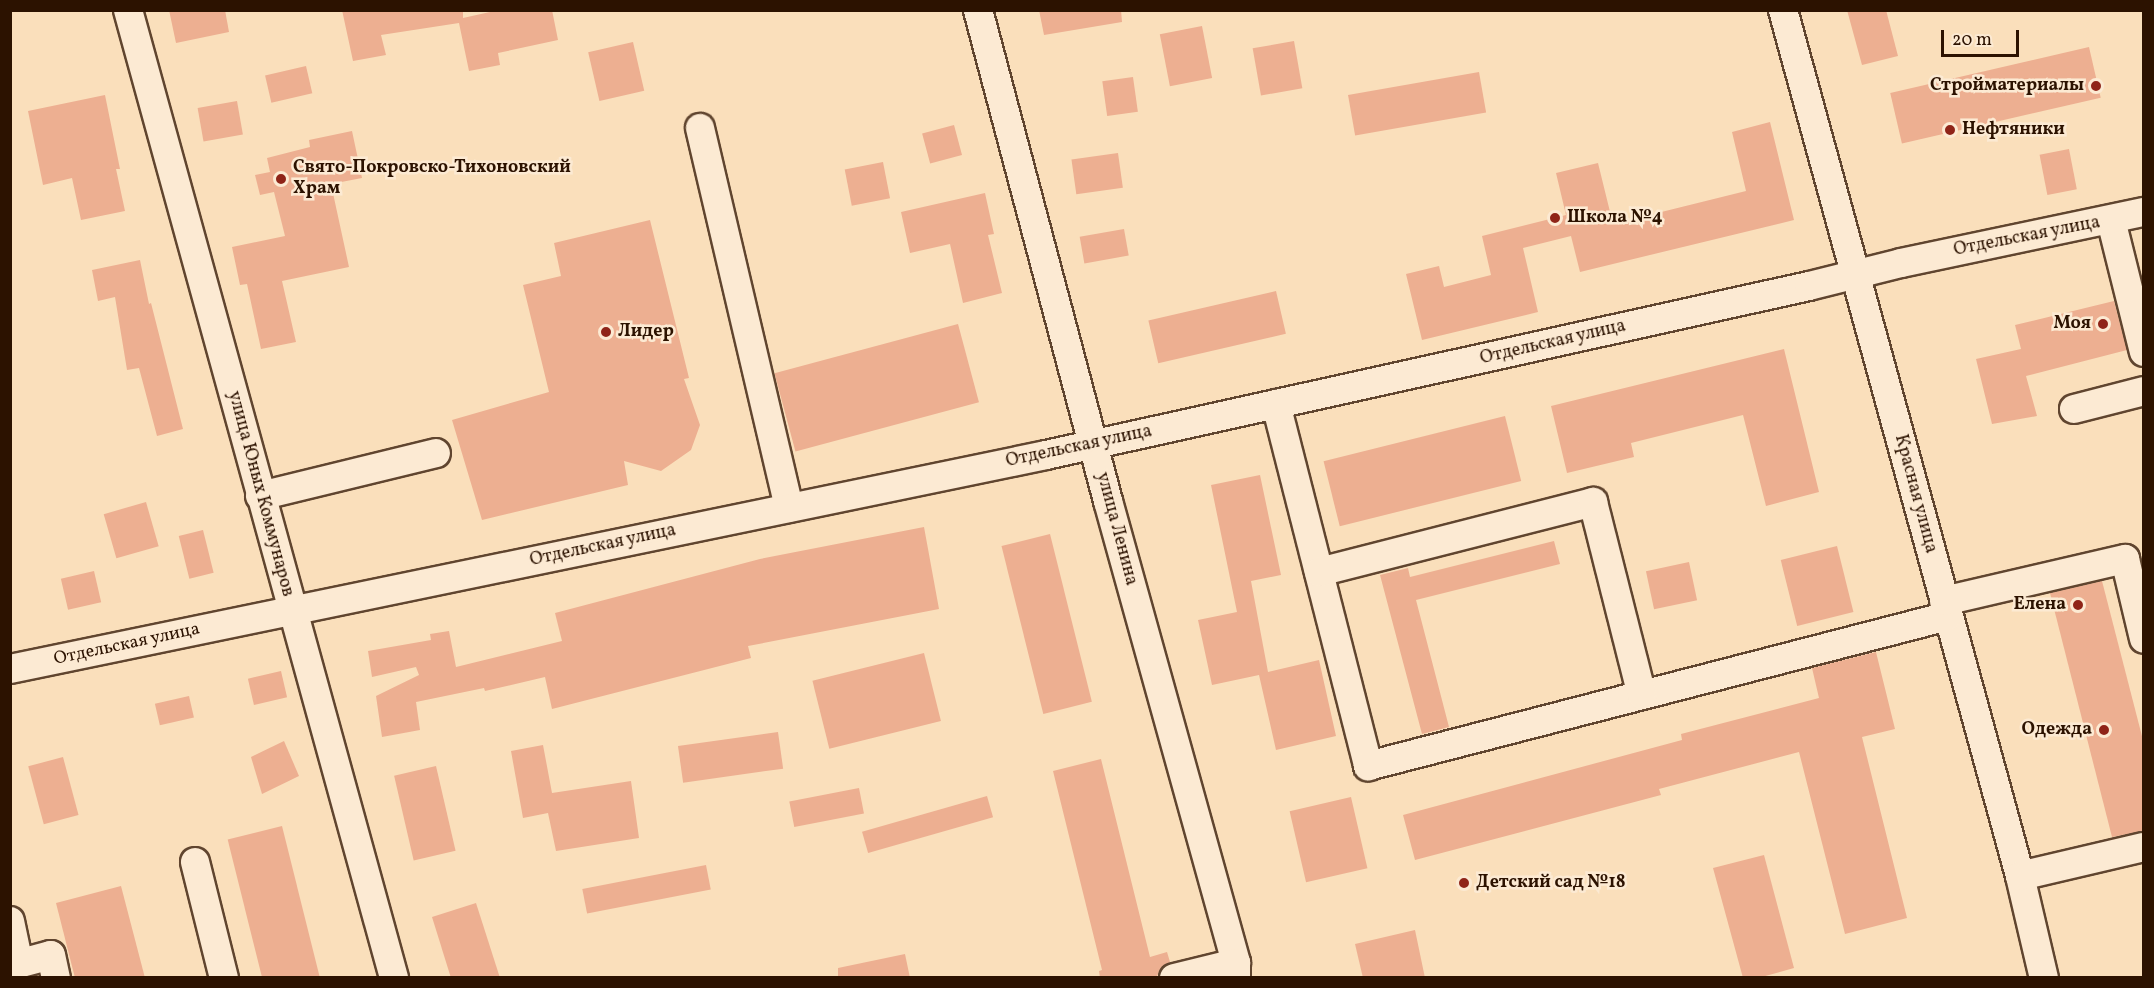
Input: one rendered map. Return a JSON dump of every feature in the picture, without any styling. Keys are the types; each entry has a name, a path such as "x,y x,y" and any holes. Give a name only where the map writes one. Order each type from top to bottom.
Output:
{"street":[{"name":"улица Юных Коммунаров","path":"128,10 291,611 394,978"},
{"name":"улица Ленина","path":"978,10 1236,970"},
{"name":"Красная улица","path":"1783,10 2020,876 2044,978"},
{"path":"700,128 789,508"},
{"name":"Отдельская улица","path":"10,669 1093,444 2144,212"},
{"path":"2110,220 2144,352"},
{"path":"2074,409 2144,391"},
{"path":"1276,404 1368,766 1642,695 2126,559 2144,639"},
{"path":"260,496 436,453"},
{"path":"1319,572 1593,502 1642,695"},
{"path":"2020,876 2144,846"},
{"path":"195,861 224,978"},
{"path":"10,921 15,965 51,955 56,978"},
{"path":"1174,978 1236,970"}],"building":[{"path":"169,10 225,10 229,32 176,43"},
{"path":"342,10 463,10 463,18 499,10 552,10 558,40 498,53 500,65 469,71 459,23 381,35 386,55 353,61"},
{"path":"1039,10 1121,10 1122,22 1044,35"},
{"path":"1847,10 1886,10 1898,56 1862,65"},
{"path":"1202,26 1212,78 1170,86 1160,34"},
{"path":"1294,41 1302,88 1261,96 1253,48"},
{"path":"633,42 644,91 599,101 588,52"},
{"path":"2089,47 2101,98 1902,144 1890,93"},
{"path":"306,66 312,93 271,103 265,75"},
{"path":"1479,72 1486,112 1355,135 1348,95"},
{"path":"1133,77 1138,112 1107,116 1102,81"},
{"path":"105,95 120,169 116,169 125,211 81,220 72,178 43,185 28,111"},
{"path":"237,101 243,134 204,141 198,108"},
{"path":"1770,122 1794,220 1580,272 1571,236 1523,248 1538,312 1422,340 1406,274 1439,266 1444,287 1491,275 1482,236 1566,215 1556,173 1598,163 1613,224 1746,191 1732,132"},
{"path":"954,125 962,155 930,163 922,134"},
{"path":"352,131 362,178 331,184 349,267 282,281 296,342 261,349 247,284 240,285 232,247 285,236 274,192 260,195 255,175 270,172 267,158 310,147 309,140"},
{"path":"2069,149 2077,189 2047,195 2040,155"},
{"path":"1118,153 1123,188 1076,194 1071,160"},
{"path":"883,162 890,198 852,206 845,169"},
{"path":"985,193 994,234 988,235 1002,293 963,303 950,244 910,253 901,212"},
{"name":"Лидер","path":"650,220 689,378 684,379 700,425 691,450 661,471 624,461 628,485 482,520 452,420 549,392 523,285 561,276 554,243"},
{"path":"1124,229 1129,256 1084,263 1080,237"},
{"path":"140,260 149,304 151,303 183,429 157,436 139,368 127,370 115,297 98,301 92,270"},
{"path":"1276,291 1286,334 1158,363 1148,320"},
{"path":"2114,301 2127,350 2026,376 2037,416 1992,424 1976,359 2021,349 2015,325"},
{"path":"958,324 979,402 795,451 774,373"},
{"path":"1784,349 1819,492 1766,506 1743,415 1631,443 1634,457 1567,473 1551,406"},
{"path":"1505,416 1521,481 1340,526 1324,461"},
{"path":"1260,475 1281,575 1251,581 1268,672 1319,660 1336,736 1276,750 1259,675 1212,685 1198,620 1237,612 1211,485"},
{"path":"146,502 159,546 116,558 104,514"},
{"path":"924,527 939,609 748,646 751,658 552,709 545,677 485,691 484,688 416,702 420,730 382,737 376,696 419,675 416,667 372,677 368,651 431,640 430,634 449,631 456,667 562,641 555,613 760,559"},
{"path":"203,530 214,573 189,579 179,536"},
{"path":"1050,534 1092,702 1043,714 1001,546"},
{"path":"1554,541 1560,564 1416,600 1449,727 1422,734 1380,575 1408,568 1410,577"},
{"path":"1837,546 1853,612 1797,626 1781,560"},
{"path":"1689,562 1697,600 1654,609 1646,571"},
{"path":"94,571 101,602 68,610 61,579"},
{"path":"2102,581 2144,744 2144,831 2112,837 2050,593"},
{"path":"1876,652 1895,729 1862,737 1907,918 1845,934 1799,752 1659,789 1661,795 1415,860 1403,815 1682,740 1681,734 1819,698 1812,668"},
{"path":"924,653 941,721 829,749 812,681"},
{"path":"281,671 287,697 254,705 248,679"},
{"path":"189,696 194,717 160,725 155,704"},
{"path":"778,732 783,769 683,783 678,746"},
{"path":"284,741 299,776 262,794 251,757"},
{"path":"543,745 552,793 631,781 639,838 556,851 548,813 523,818 511,751"},
{"path":"63,757 79,815 44,824 28,766"},
{"path":"1101,759 1150,957 1167,952 1170,962 1162,967 1156,978 1100,978 1099,971 1102,970 1053,771"},
{"path":"436,766 456,851 414,860 394,776"},
{"path":"859,788 864,814 794,827 789,802"},
{"path":"987,796 993,817 868,853 862,832"},
{"path":"1351,797 1367,868 1306,882 1290,811"},
{"path":"282,826 320,977 262,978 228,840"},
{"path":"1764,855 1794,968 1758,978 1743,978 1713,868"},
{"path":"706,865 711,890 587,914 582,889"},
{"path":"121,886 145,978 75,978 56,903"},
{"path":"476,903 500,978 451,978 432,917"},
{"path":"1415,930 1425,978 1363,978 1355,944"},
{"path":"905,954 910,978 838,978 838,968"}],"place":[{"name":"Стройматериалы","path":"2096,86"},
{"name":"Нефтяники","path":"1950,130"},
{"name":"Свято-Покровско-Тихоновский Храм","path":"281,179"},
{"name":"Школа №4","path":"1555,218"},
{"name":"Моя","path":"2103,324"},
{"name":"Лидер","path":"606,332"},
{"name":"Елена","path":"2078,605"},
{"name":"Одежда","path":"2104,730"},
{"name":"Детский сад №18","path":"1464,883"}]}
